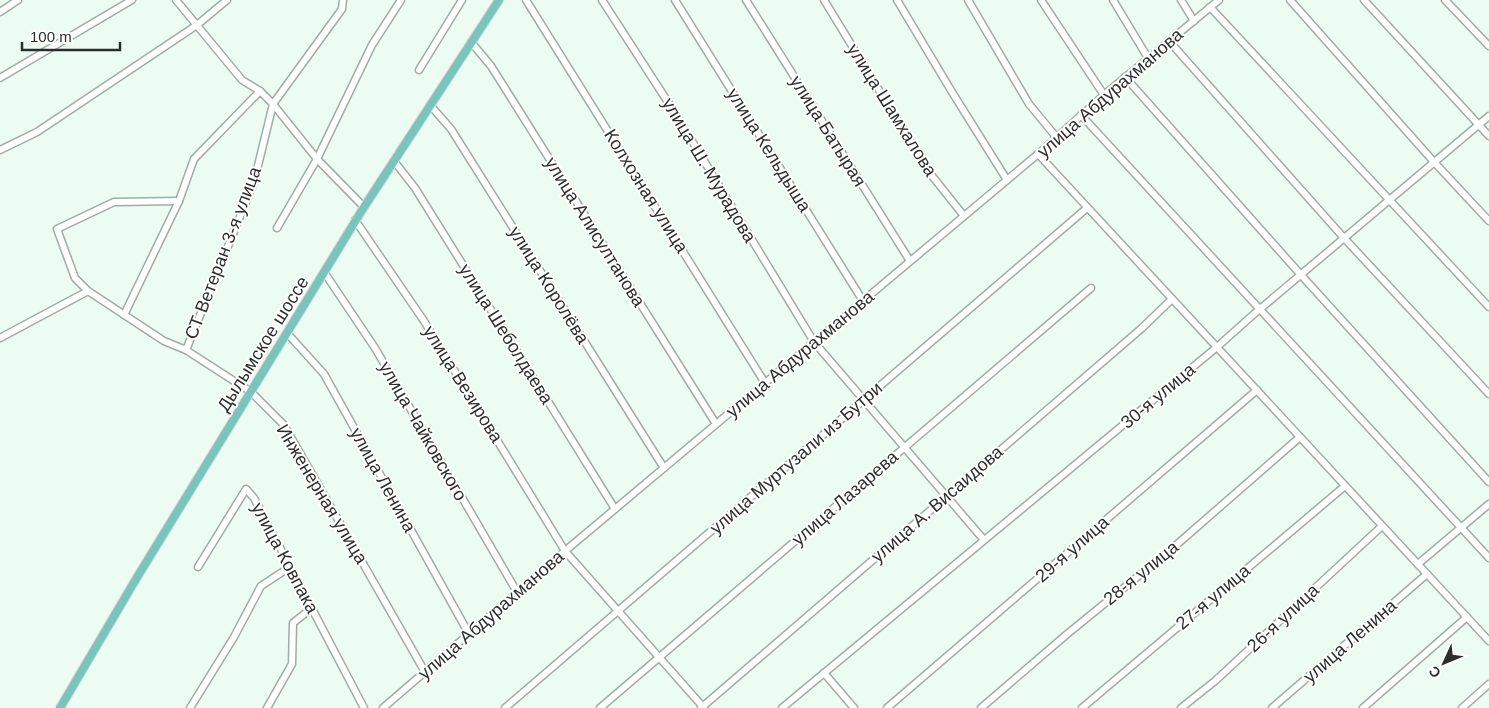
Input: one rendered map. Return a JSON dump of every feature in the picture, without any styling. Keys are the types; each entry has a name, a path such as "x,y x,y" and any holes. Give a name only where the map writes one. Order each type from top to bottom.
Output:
{"main road":[{"name":"Дылымское шоссе","path":"60,708 136,578 364,207 498,0"}],"street":[{"path":"0,12 18,0"},
{"path":"0,78 132,0"},
{"path":"176,0 242,80 260,92 273,104 317,159 364,207"},
{"path":"0,150 37,132 196,25 227,0"},
{"name":"СТ Ветеран 3-я улица","path":"186,350 254,182 273,104 342,9 342,0"},
{"path":"277,228 317,159 372,45 402,0"},
{"path":"418,70 462,0"},
{"name":"Колхозная улица","path":"526,0 765,383"},
{"name":"улица Ш. Мурадова","path":"602,0 675,113 814,342 984,540"},
{"name":"улица Кельдыша","path":"675,0 863,301"},
{"name":"улица Батырая","path":"746,0 910,261"},
{"name":"улица Шамхалова","path":"824,0 929,172 964,216"},
{"path":"898,0 1007,180"},
{"path":"968,0 1029,104 1057,138"},
{"path":"1041,0 1104,95"},
{"path":"1113,0 1148,58"},
{"path":"1181,0 1194,21"},
{"name":"улица Абдурахманова","path":"382,708 565,550 1057,138 1125,77 1219,0"},
{"path":"1290,0 1489,221"},
{"path":"1364,0 1489,136"},
{"path":"1445,0 1489,46"},
{"path":"1210,7 1388,201 1489,307"},
{"path":"1169,41 1344,238 1489,394"},
{"name":"улица Алисултанова","path":"471,42 491,66 716,424"},
{"path":"1125,77 1489,482"},
{"path":"124,315 179,201 194,159 260,92"},
{"name":"улица Королёва","path":"430,105 451,129 664,468"},
{"path":"1081,115 1489,558"},
{"name":"30-я улица","path":"782,708 1217,348 1260,309 1489,116"},
{"path":"1038,154 1489,641"},
{"name":"улица Шеболдаева","path":"394,161 415,188 615,509"},
{"path":"0,338 88,291 75,278 57,229 114,202 179,201"},
{"name":"улица Муртузали из Бутри","path":"505,708 1087,208"},
{"name":"улица Везирова","path":"356,220 424,321 565,550 703,708"},
{"name":"улица Чайковского","path":"324,272 374,348 517,592"},
{"name":"улица Лазарева","path":"600,708 1091,288"},
{"name":"Инженерная улица","path":"88,291 164,341 186,350 251,392 284,425 425,672"},
{"name":"улица А. Висаидова","path":"703,708 1142,328 1172,299"},
{"name":"улица Ленина","path":"287,333 324,374 469,634"},
{"name":"29-я улица","path":"887,708 1257,390"},
{"name":"28-я улица","path":"981,708 1066,635 1174,547 1300,437"},
{"name":"27-я улица","path":"1082,708 1345,486"},
{"name":"улица Ковпака","path":"198,567 246,490 254,498 364,708"},
{"path":"1418,564 1489,504"},
{"name":"26-я улица","path":"1181,708 1215,681 1382,526"},
{"path":"190,708 234,637 261,586 290,567"},
{"name":"улица Ленина","path":"1272,708 1428,574"},
{"path":"267,708 292,664 292,622 312,608"},
{"path":"1363,708 1466,617"},
{"path":"824,673 854,708"},
{"path":"1462,708 1489,684"}]}
